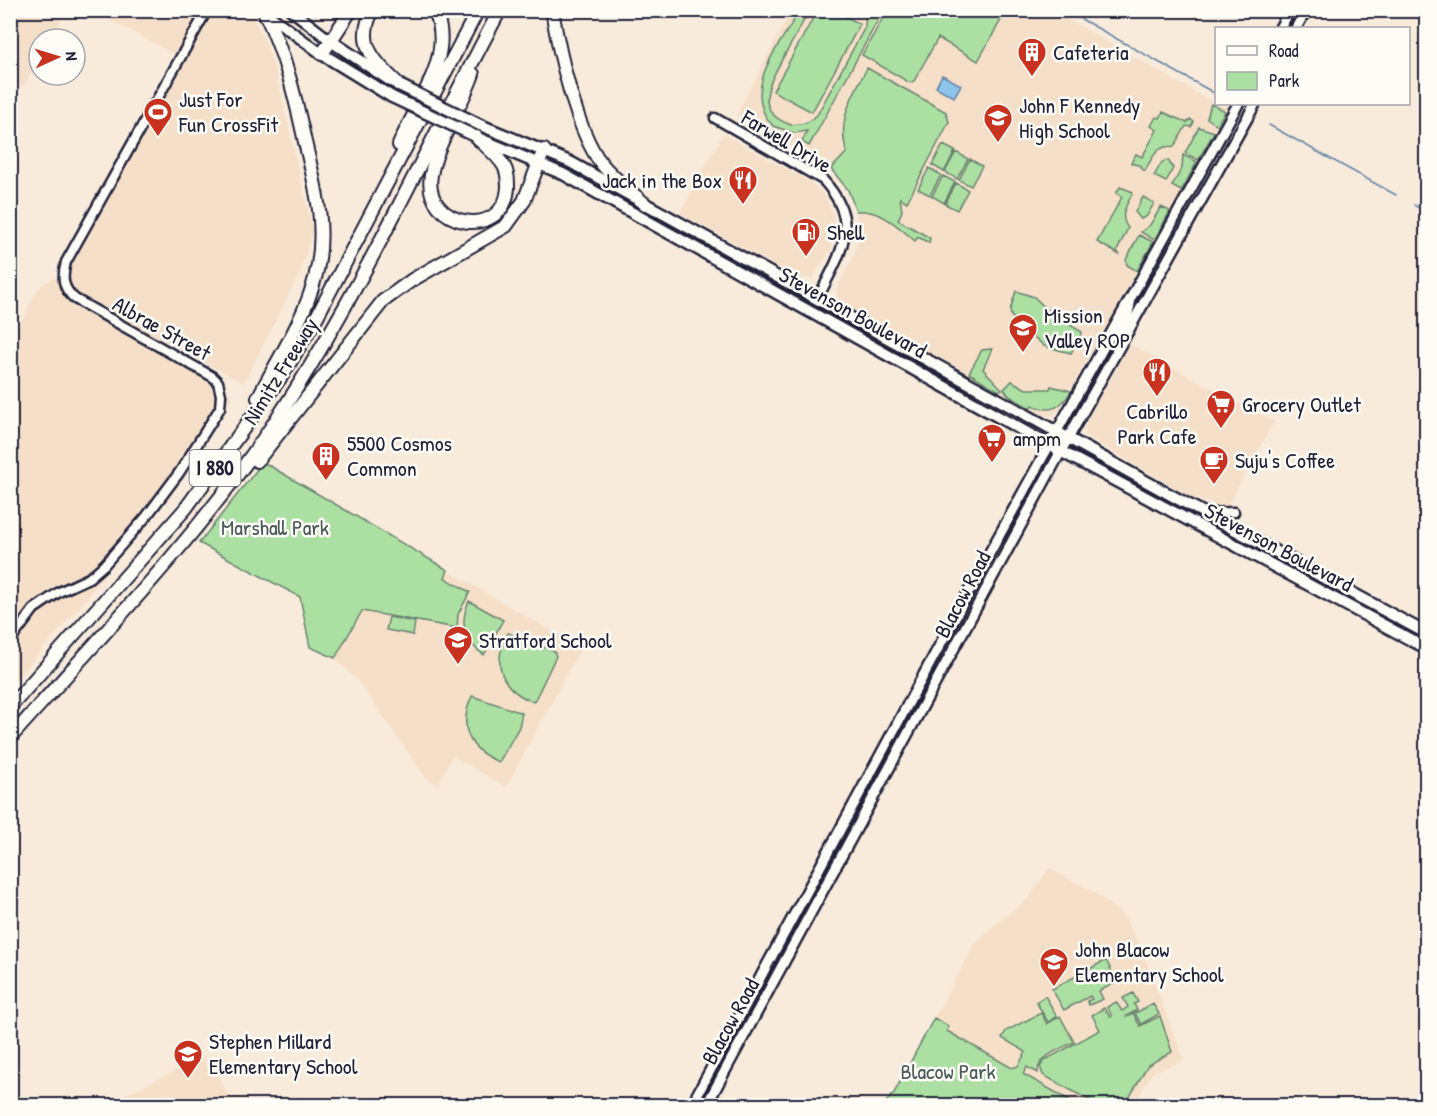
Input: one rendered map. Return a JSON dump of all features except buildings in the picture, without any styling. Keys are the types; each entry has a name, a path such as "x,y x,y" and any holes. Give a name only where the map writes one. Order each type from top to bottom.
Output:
{"highway":[{"path":"322,54 351,10"},
{"path":"373,10 365,34 368,46 396,91"},
{"path":"379,200 440,54 442,37 440,23 434,10"},
{"name":"Nimitz Freeway","path":"10,707 186,508 283,374 314,322 478,10"},
{"name":"Nimitz Freeway","path":"10,738 165,562 241,471 279,414 358,282 500,10"},
{"path":"552,10 588,142 600,162 616,180 645,204"},
{"path":"234,441 304,308 315,279 322,240 317,194 290,74 263,11"},
{"path":"478,131 505,168 508,179 507,195 494,216 482,222 469,224 455,220 444,213 435,201 430,177 434,162 465,97 489,30"},
{"path":"241,471 256,462 383,301 412,280 506,226 524,201 544,150"},
{"name":"I 880","path":"10,728 199,513 270,417 279,414"}],"main road":[{"name":"Stevenson Boulevard","path":"291,10 396,91"},
{"path":"1281,27 1290,10"},
{"path":"1297,27 1306,10"},
{"name":"Stevenson Boulevard","path":"263,11 322,54 540,164 811,310 1049,445 1426,648"},
{"name":"Blacow Road","path":"691,1106 1056,432 1237,105"},
{"name":"Blacow Road","path":"706,1106 1068,438 1254,105"},
{"name":"Stevenson Boulevard","path":"478,131 544,150 1426,633"},
{"path":"1119,347 1119,333 1129,313 1131,297"}],"street":[{"name":"Albrae Street","path":"10,641 34,609 59,592 89,578 111,557 179,473 220,408 220,387 213,377 75,299 66,290 63,273 66,262 207,10"},
{"name":"Farwell Drive","path":"715,118 823,180 836,194 844,211 846,232 840,255 818,298"},
{"path":"1206,513 1234,512"}],"shaded area":[{"name":"John F Kennedy High School","path":"792,10 1054,11 1215,105 1230,108 1057,413 1050,416 1043,415 840,302 836,291 854,255 858,234 856,211 848,190 831,169 736,115"},
{"path":"10,11 66,11 57,27 27,27 27,80 23,87 11,80"},
{"path":"94,11 248,11 263,35 276,74 313,232 299,275 244,383 79,296 70,283 70,267 186,61"},
{"path":"723,134 812,183 825,196 834,216 834,236 831,249 812,279 798,278 680,213"},
{"path":"55,277 67,301 233,396 86,600 11,685 11,342 39,287"},
{"path":"1130,344 1274,422 1226,508 1191,497 1086,436 1085,424"},
{"name":"Stratford School","path":"383,533 581,648 506,787 452,756 438,785 425,777 361,685 335,658 362,611"},
{"name":"John Blacow Elementary School","path":"1049,868 1095,893 1124,916 1140,945 1184,1060 1153,1072 1134,1105 1078,1105 946,1030 948,1026 934,1018 975,944 994,925 1028,899"},
{"name":"Stephen Millard Elementary School","path":"209,1057 233,1105 101,1106 181,1068"}],"green space":[{"path":"800,10 809,11 774,76 767,95 771,112 791,125 806,123 817,115 865,27 866,11 883,11 809,146 802,142 807,131 794,133 773,126 764,112 760,98 761,83 766,68"},
{"path":"817,11 835,11 860,24 812,112 773,91"},
{"path":"887,11 1006,11 978,61 938,38 914,81 910,83 862,55"},
{"path":"867,68 946,112 949,122 907,202 900,198 902,211 898,220 930,238 929,243 918,237 915,241 895,224 881,216 856,211 848,190 831,169 847,152 844,141 845,119 852,98"},
{"path":"1211,104 1225,111 1217,125 1207,118"},
{"path":"1163,112 1187,123 1190,119 1194,122 1191,127 1186,126 1174,147 1163,148 1156,153 1145,171 1140,168 1141,166 1131,163 1136,154 1142,157 1157,130 1151,126 1156,117 1160,118"},
{"path":"1199,127 1214,132 1198,160 1185,153"},
{"path":"943,145 955,151 944,172 932,165"},
{"path":"956,152 968,159 957,179 945,172"},
{"path":"1183,155 1197,162 1181,191 1172,186 1182,168"},
{"path":"970,159 982,166 971,186 959,180"},
{"path":"1168,160 1173,168 1166,182 1154,176 1162,162"},
{"path":"929,168 941,175 930,195 918,189"},
{"path":"943,176 955,182 944,203 932,196"},
{"path":"956,183 968,190 957,210 945,204"},
{"path":"1120,187 1133,192 1124,214 1128,228 1117,251 1120,255 1097,242 1122,197 1116,193"},
{"path":"1143,197 1154,203 1147,216 1141,219 1135,212"},
{"path":"1161,207 1170,211 1154,240 1141,232 1150,225"},
{"path":"1139,235 1153,242 1137,271 1127,265 1126,260"},
{"path":"1016,291 1034,297 1053,315 1082,332 1071,353 1044,346 1011,316 1010,310"},
{"path":"992,349 983,369 1002,389 999,391 969,373 982,350"},
{"path":"1012,381 1026,389 1050,389 1051,386 1071,391 1060,405 1050,409 1032,405 1030,408 1009,396 1004,389"},
{"name":"Marshall Park","path":"263,462 448,570 445,578 470,592 458,614 457,628 362,611 335,658 310,647 300,597 199,543"},
{"path":"469,601 503,620 484,655 472,644 465,631 464,617"},
{"path":"389,617 415,622 413,635 386,630"},
{"path":"508,633 554,651 556,656 534,702 514,691 502,675 500,655"},
{"path":"472,696 522,713 519,727 499,762 480,751 469,736 466,718"},
{"path":"1106,960 1117,982 1099,991 1103,999 1089,1005 1087,1001 1092,999 1090,996 1064,1010 1052,989"},
{"path":"1133,993 1138,1002 1134,1004 1137,1010 1125,1017 1133,1013 1140,1026 1160,1016 1172,1052 1148,1065 1125,1105 1098,1105 1043,1075 1040,1067 1045,1060 1100,1030 1092,1015 1104,1008 1110,1017 1112,1016 1107,1007 1116,1002 1122,1011 1128,1007 1123,998"},
{"path":"1045,996 1057,1016 1048,1022 1036,1002"},
{"path":"1153,1004 1159,1014 1141,1024 1135,1013"},
{"name":"Blacow Park","path":"1041,1013 1047,1024 1060,1016 1074,1042 1045,1058 1038,1067 1038,1073 1027,1067 1023,1074 1078,1105 884,1104 894,1093 934,1018 948,1026 947,1031 1012,1068 1018,1066 1026,1052 1002,1038 1006,1031"}],"water":[{"path":"942,75 961,85 954,97 936,87"}],"waterway":[{"path":"1065,10 1215,93"},
{"path":"1269,125 1396,195"},
{"path":"1414,205 1426,212"},
{"path":"10,601 17,604"}],"place":[{"name":"Cafeteria","path":"1032,78"},
{"name":"Just For Fun CrossFit","path":"158,138"},
{"name":"John F Kennedy High School","path":"998,144"},
{"name":"Jack in the Box","path":"743,206"},
{"name":"Shell","path":"806,258"},
{"name":"Mission Valley ROP","path":"1023,354"},
{"name":"Cabrillo Park Cafe","path":"1157,398"},
{"name":"Grocery Outlet","path":"1221,430"},
{"name":"ampm","path":"992,464"},
{"name":"5500 Cosmos Common","path":"326,482"},
{"name":"Suju's Coffee","path":"1214,486"},
{"name":"Stratford School","path":"458,666"},
{"name":"John Blacow Elementary School","path":"1054,988"},
{"name":"Stephen Millard Elementary School","path":"188,1080"}]}
